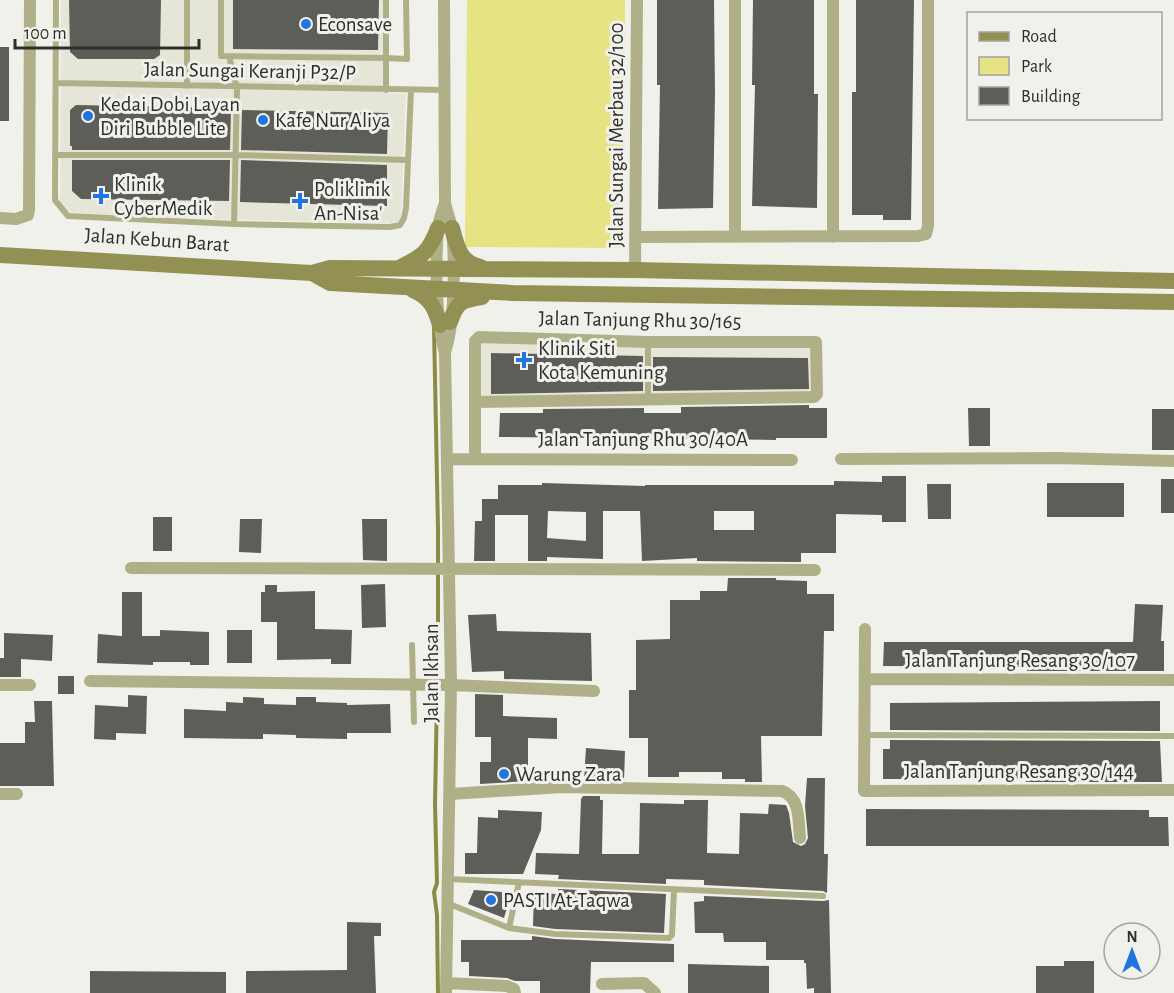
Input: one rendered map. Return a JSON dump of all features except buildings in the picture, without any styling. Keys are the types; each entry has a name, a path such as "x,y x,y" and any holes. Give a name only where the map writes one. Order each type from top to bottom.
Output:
{"main road":[{"path":"397,269 423,255 445,228 456,242 464,260 472,266 491,270"},
{"name":"Jalan Kebun Barat","path":"0,255 312,273 330,268 635,270 1174,281"},
{"name":"Jalan Kebun Barat","path":"312,273 330,283 513,293"},
{"path":"388,287 414,291 423,295 445,324 464,301 513,293 1174,302"}],"street":[{"path":"0,218 23,218 28,215 30,0"},
{"name":"Jalan Ikhsan","path":"444,0 445,324 449,340 445,353 447,459 440,570 451,685 446,988"},
{"name":"Jalan Sungai Merbau 32/100","path":"635,270 637,0"},
{"path":"735,0 735,237"},
{"path":"833,0 833,237"},
{"path":"635,237 833,237 926,234 928,226 928,0"},
{"name":"Jalan Tanjung Rhu 30/165","path":"475,402 476,338 648,342 816,342 817,394 814,398 648,399"},
{"path":"475,458 475,402 648,399"},
{"path":"841,459 1057,458 1174,461"},
{"name":"Jalan Tanjung Rhu 30/40A","path":"447,459 792,460"},
{"path":"131,568 815,570"},
{"path":"863,735 865,629"},
{"name":"Jalan Tanjung Resang 30/107","path":"865,679 1174,680"},
{"path":"90,681 451,685 594,691"},
{"path":"0,685 30,686"},
{"name":"Jalan Tanjung Resang 30/144","path":"863,735 864,790 1174,790"},
{"path":"450,794 562,787 782,791 796,800 800,838"},
{"path":"0,794 17,794"},
{"path":"602,984 644,983 655,993"},
{"path":"446,988 507,986 514,989 515,993"}],"lane":[{"path":"56,0 55,200 68,216 234,224 390,227 400,225 404,218 411,90"},
{"path":"187,0 187,86"},
{"path":"221,0 221,56 407,59 406,0"},
{"path":"386,0 386,90"},
{"path":"229,56 237,88 234,224"},
{"name":"Jalan Sungai Keranji P32/P","path":"56,83 444,90"},
{"path":"55,155 236,155 408,160"},
{"path":"648,342 648,399"},
{"path":"412,645 414,722"},
{"path":"863,735 1174,736"},
{"path":"447,879 823,896"},
{"path":"509,928 519,882"},
{"path":"447,902 509,928 555,934 669,938 672,935 674,889"}],"shaded area":[{"path":"61,0 383,0 383,93 406,94 399,221 392,223 237,220 72,213 60,201"},
{"path":"480,342 811,347 812,393 480,397"}],"green space":[{"path":"467,0 625,0 624,248 465,247"}],"waterway":[{"path":"434,328 438,674"},
{"path":"437,694 435,804 437,883 434,892 437,915 438,993"}],"place":[{"name":"Econsave","path":"306,24"},
{"name":"Kedai Dobi Layan Diri Bubble Lite","path":"88,116"},
{"name":"Kafe Nur Aliya","path":"263,120"},
{"name":"Klinik CyberMedik","path":"101,196"},
{"name":"Poliklinik An-Nisa'","path":"300,201"},
{"name":"Klinik Siti Kota Kemuning","path":"524,360"},
{"name":"Warung Zara","path":"504,774"},
{"name":"PASTI At-Taqwa","path":"491,900"}]}
